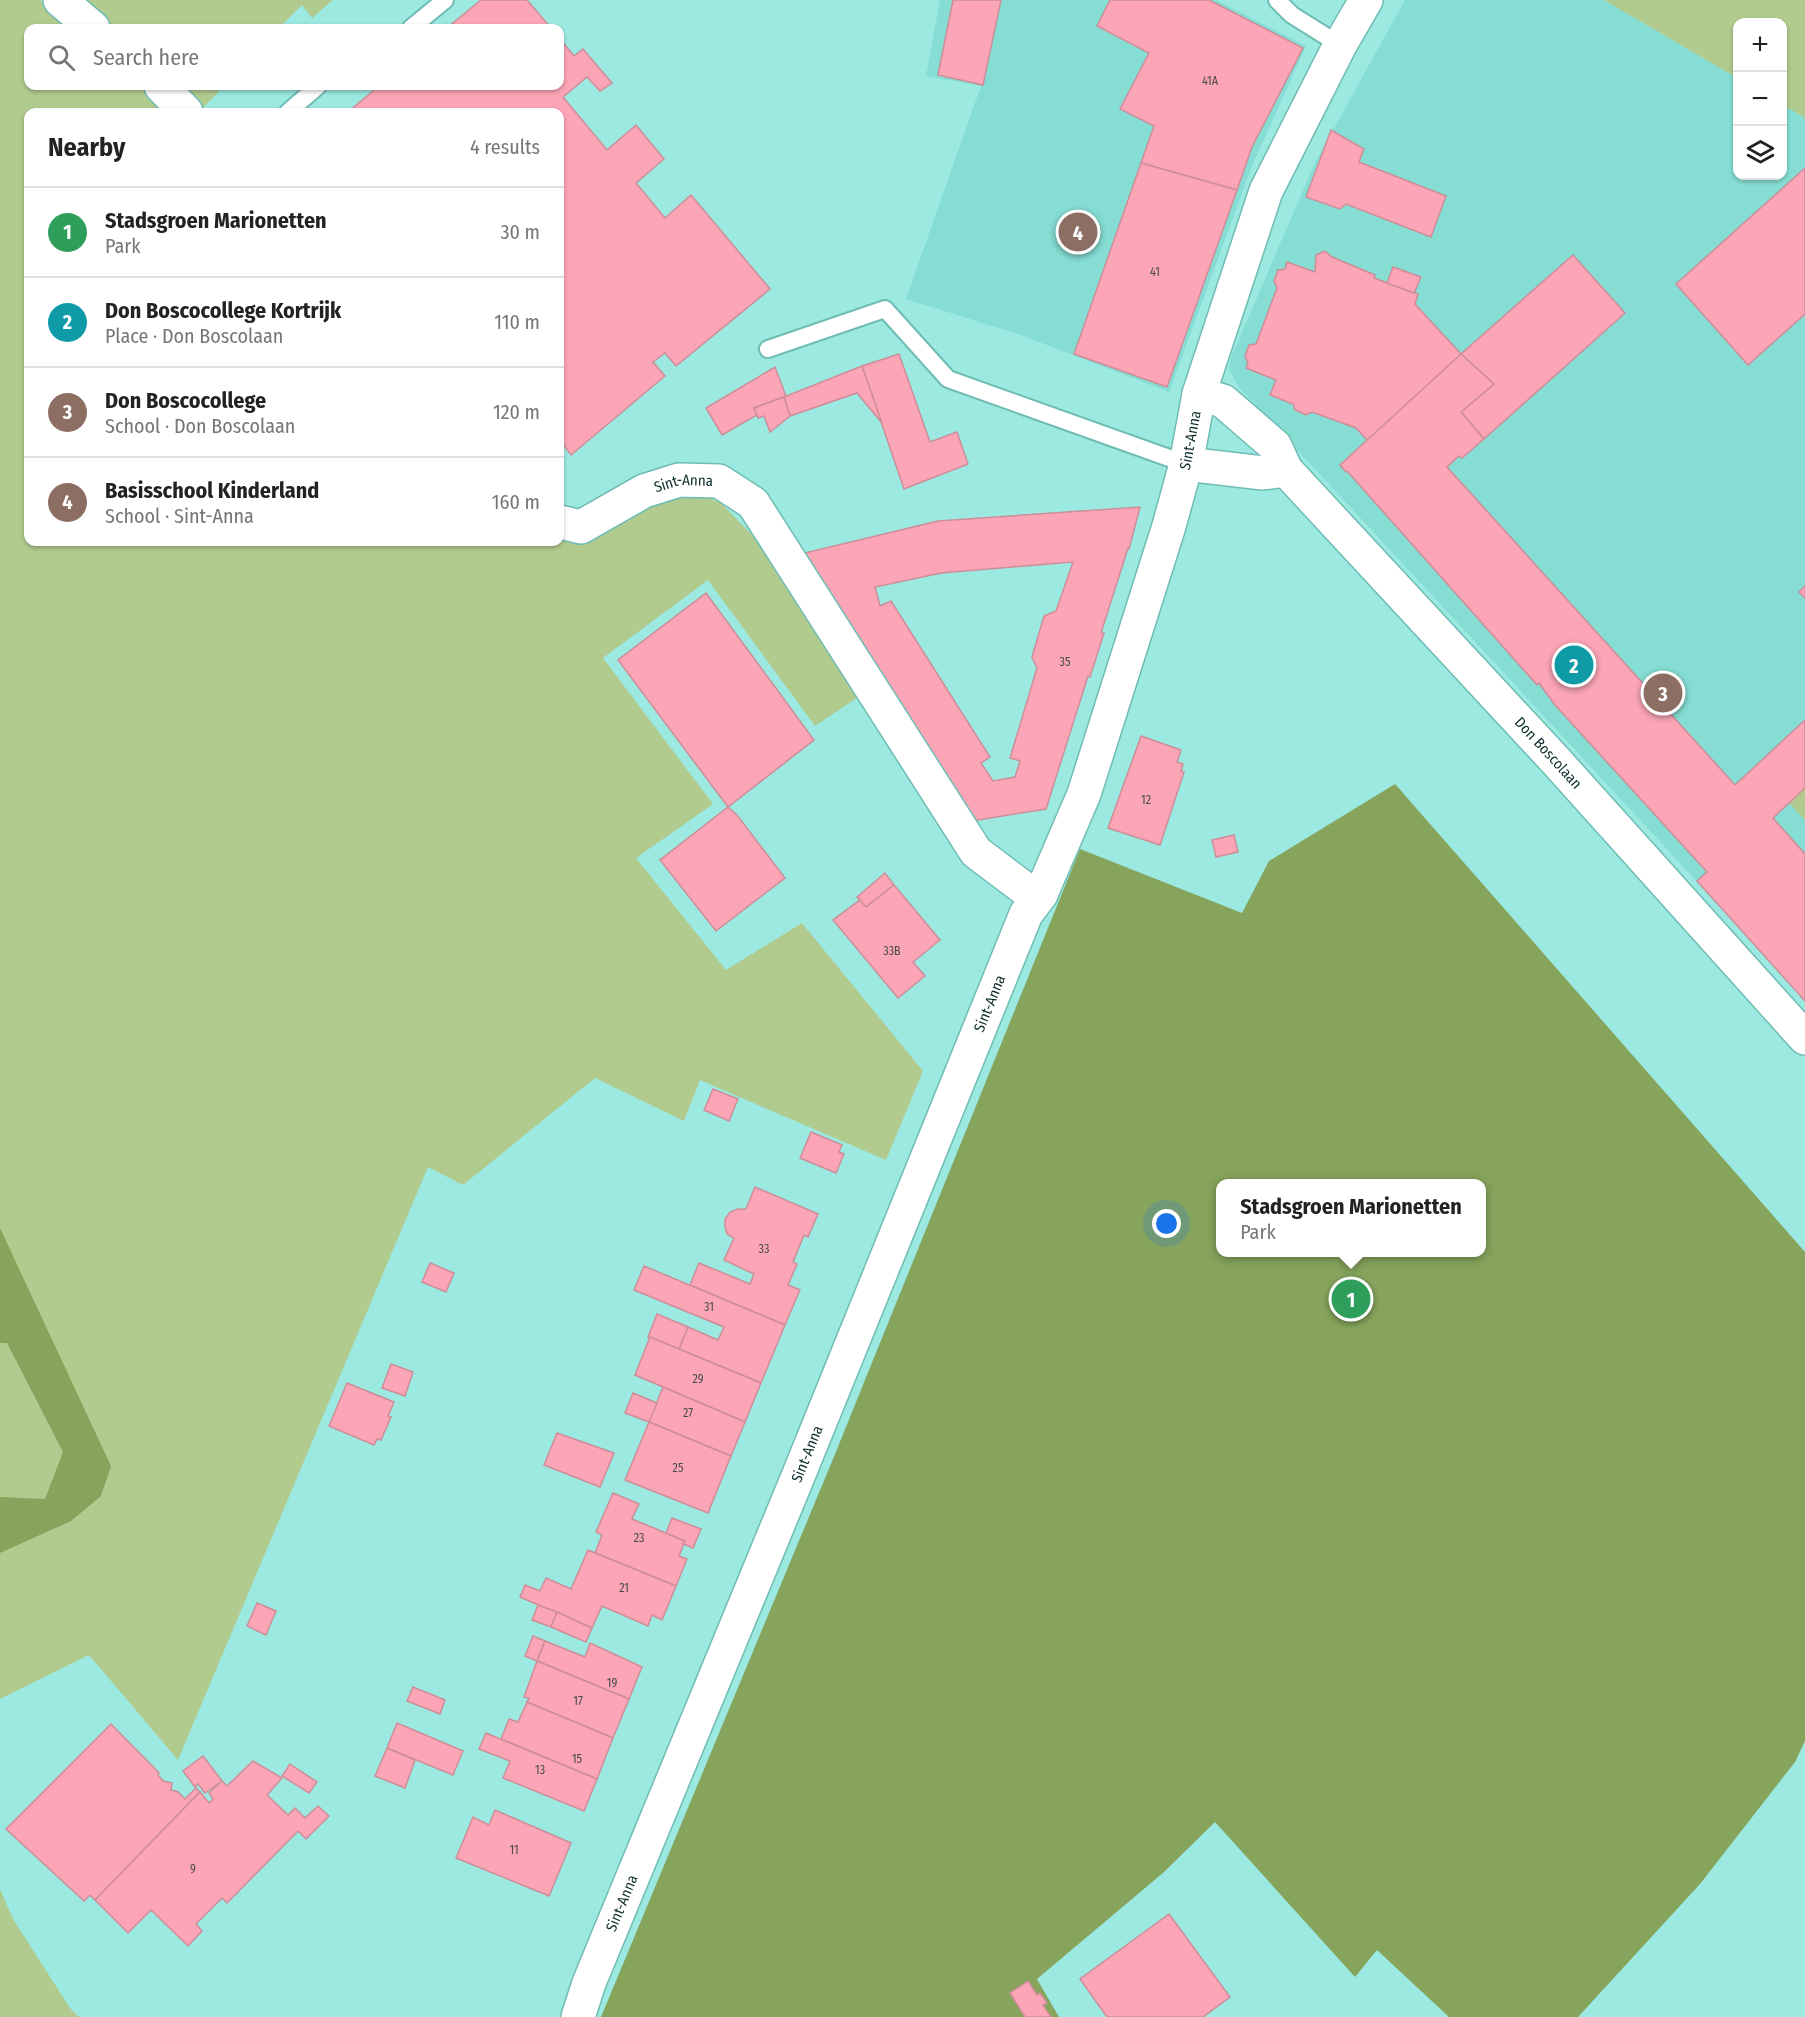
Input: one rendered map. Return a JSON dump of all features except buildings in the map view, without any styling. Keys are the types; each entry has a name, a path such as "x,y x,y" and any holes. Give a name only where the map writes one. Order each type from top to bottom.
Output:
{"street":[{"path":"60,0 88,24"},
{"name":"Sint-Anna","path":"578,2017 589,1983 808,1453 1026,914 1041,894 1084,794 1169,526 1186,464 1199,394 1266,191 1340,45 1366,0"},
{"path":"165,90 182,108"},
{"name":"Don Boscolaan","path":"1199,394 1223,400 1275,446 1286,470 1564,770 1805,1038"},
{"path":"1186,464 1263,473 1286,470"},
{"name":"Sint-Anna","path":"564,523 581,527 644,491 679,480 718,481 753,503 976,852 1025,889 1041,894"}],"lane":[{"path":"416,24 445,0"},
{"path":"1277,0 1292,15 1340,45"},
{"path":"293,108 313,90"},
{"path":"768,349 885,309 948,379 1186,464"}],"shaded area":[{"path":"0,0 40,0 71,24 24,24 24,90 147,90 164,108 24,108 24,546 564,546 564,529 659,496 699,494 721,503 759,542 858,697 815,726 708,580 603,658 713,804 636,858 726,970 802,923 923,1071 886,1160 700,1080 684,1121 595,1078 463,1185 428,1167 178,1760 89,1655 0,1699"},
{"path":"78,0 333,0 312,18 302,5 283,24 106,24"},
{"path":"940,0 1216,0 1306,46 1252,166 1169,392 1021,335 906,299 981,86 926,76"},
{"path":"1405,0 1604,0 1733,76 1733,180 1787,180 1787,107 1805,118 1805,998 1239,387 1229,370 1230,360 1315,163"},
{"path":"1604,0 1805,0 1805,118 1787,107 1787,18 1733,18 1733,76"},
{"path":"181,90 220,90 201,108"},
{"path":"1395,784 1805,1252 1805,1741 1795,1762 1700,1884 1578,2017 1449,2017 1377,1950 1355,1977 1215,1822 1164,1872 1037,1979 1059,2017 601,2017 833,1459 1080,849 1242,913 1269,861"},
{"path":"1805,788 1805,820 1789,803"},
{"path":"0,1228 111,1466 101,1496 71,1521 0,1553 0,1497 45,1499 63,1452 7,1343 0,1343"},
{"path":"0,1889 13,1919 70,2008 79,2017 0,2017"}],"place":[{"name":"Basisschool Kinderland","path":"1078,232"},
{"name":"Don Boscocollege Kortrijk","path":"1574,665"},
{"name":"Don Boscocollege","path":"1663,693"},
{"name":"Stadsgroen Marionetten","path":"1351,1299"}]}
